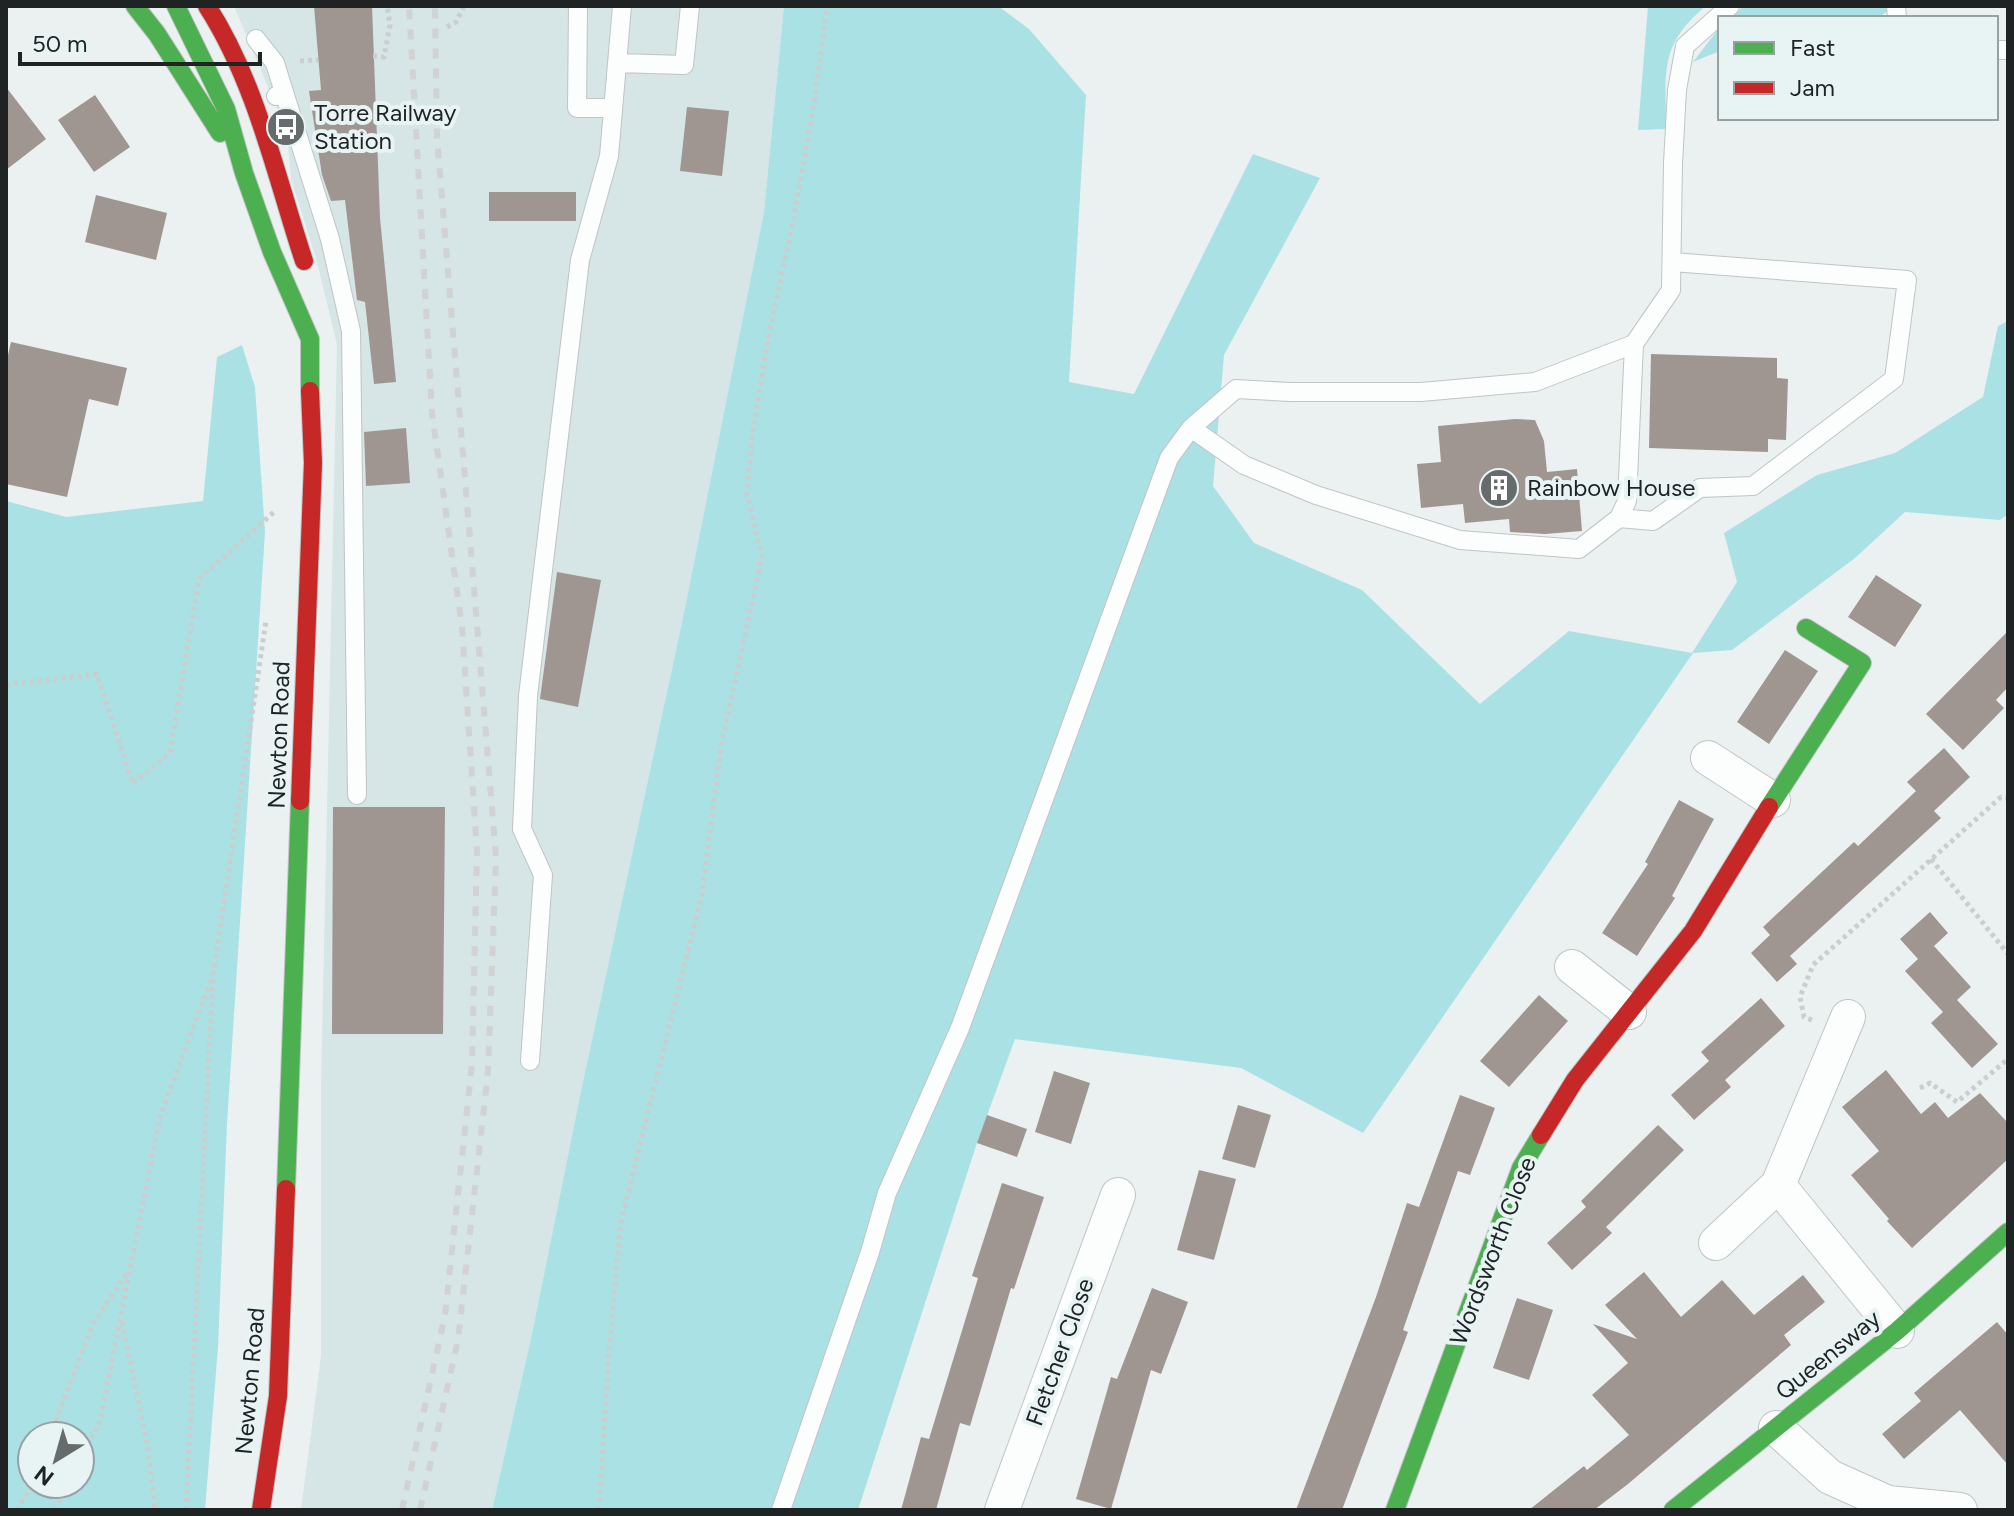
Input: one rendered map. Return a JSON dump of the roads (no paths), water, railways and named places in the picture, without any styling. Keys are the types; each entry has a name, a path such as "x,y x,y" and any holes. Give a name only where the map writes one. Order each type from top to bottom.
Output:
{"main road":[{"name":"Newton Road","path":"135,6 196,93 244,173 272,252 310,339 313,463 278,1396 261,1510"},
{"path":"176,6 226,109 244,173"},
{"path":"207,6 242,38 251,97 304,261 310,339"},
{"name":"Wordsworth Close","path":"1395,1510 1521,1168 1575,1080 1693,931 1862,663 1806,628"},
{"name":"Queensway","path":"1673,1510 1897,1331 2008,1232"}],"street":[{"path":"198,54 242,38"},
{"path":"1708,758 1773,800"},
{"path":"1572,967 1629,1012"},
{"path":"1716,1243 1778,1185 1845,1024"},
{"path":"1778,1185 1897,1331"},
{"name":"Fletcher Close","path":"1002,1510 1118,1195"},
{"path":"1776,1428 1830,1477 1874,1497 1888,1503 1960,1510"}],"lane":[{"path":"578,6 577,108 613,108"},
{"path":"530,1061 543,875 522,829 528,696 580,260 609,156 622,6"},
{"path":"617,63 684,65 690,6"},
{"path":"1191,428 1244,465 1316,495 1460,540 1579,549 1619,518 1627,501 1634,344 1671,290 1677,90 1685,46 1718,17"},
{"path":"242,38 275,63 330,239 351,331 357,795"},
{"path":"196,93 226,109 251,97 260,103 284,92"},
{"path":"1619,518 1653,521 1700,488 1753,486 1894,379 1907,280 1672,262"},
{"path":"781,1510 870,1252 887,1193 960,1028 1169,458 1191,428 1236,389 1421,392 1535,382 1634,344"}],"railway":[{"path":"402,1510 445,1315 472,1064 477,851 462,627 432,413 409,6"},
{"path":"420,1510 458,1340 488,1072 496,857 437,137 435,6"}],"place":[{"name":"Torre Railway Station","path":"286,127"},
{"name":"Rainbow House","path":"1499,488"}]}
